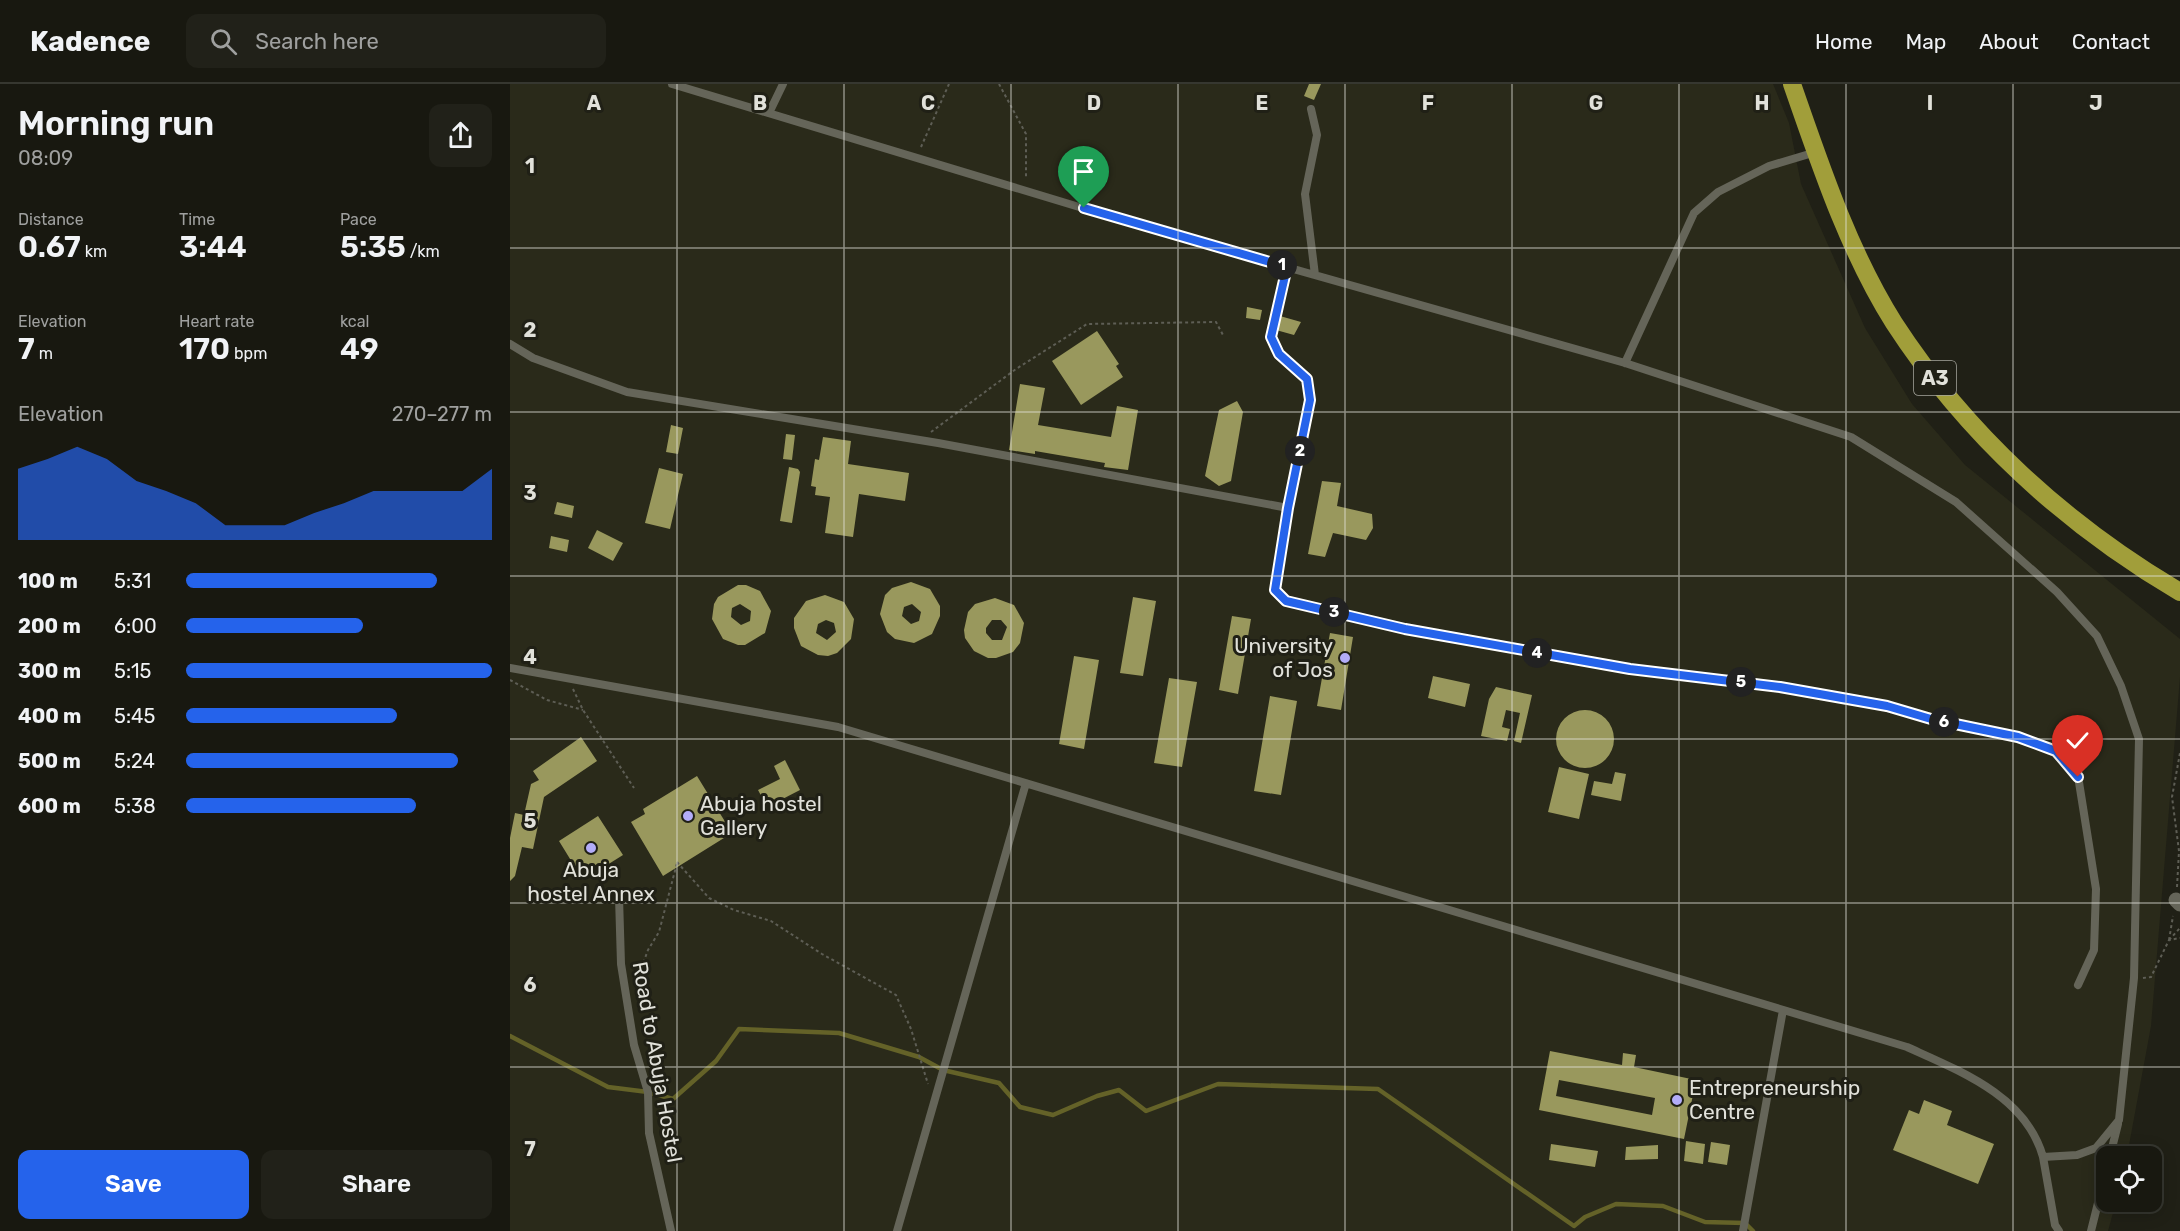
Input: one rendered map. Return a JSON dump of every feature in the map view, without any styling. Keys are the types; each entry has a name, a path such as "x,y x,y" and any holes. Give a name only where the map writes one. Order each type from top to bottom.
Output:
{"highway":[{"name":"A3","path":"1792,84 1816,152 1857,253 1894,322 1986,440 2041,494 2104,544 2180,592"}],"lane":[{"path":"672,84 1287,267 1625,363 1851,437 1956,502 2056,592 2097,636 2121,686 2139,739 2134,978 2119,1120 2112,1146"},
{"path":"770,113 783,84"},
{"path":"1311,109 1317,135 1305,194 1315,275"},
{"path":"1625,363 1694,213 1718,192 1769,166 1816,152"},
{"path":"1287,267 1271,337 1279,354 1307,379 1310,400 1288,508 1275,590 1286,601 1405,629 1630,669 1780,687 1887,706 1931,719 2018,737 2056,751 2078,777 2096,889 2094,950 2078,985"},
{"path":"510,344 533,358 627,392 919,440 1288,508"},
{"path":"510,668 838,726 1907,1047 1973,1077 2006,1100 2020,1115 2038,1140 2055,1225 2059,1231"},
{"path":"897,1231 1026,783"},
{"name":"Road to Abuja Hostel","path":"619,897 621,964 634,1045 648,1092 649,1133 671,1231"},
{"path":"1743,1231 1783,1010"},
{"path":"2043,1157 2077,1155 2096,1148 2119,1120"},
{"path":"2091,1231 2096,1211"}],"path":[{"path":"916,157 949,84"},
{"path":"999,84 1026,134 1026,190"},
{"path":"919,440 1016,369 1087,324 1216,322 1223,334"},
{"path":"510,680 547,700 583,710"},
{"path":"573,680 573,694 634,788"},
{"path":"2134,978 2151,977 2169,940 2178,902 2179,851 2172,797 2180,753"},
{"path":"628,1001 648,950 659,932 677,862 709,898 734,910 771,921 831,960 896,995 911,1029 934,1101"},
{"path":"2169,940 2180,928"},
{"path":"2169,940 2180,938"}],"shaded area":[{"name":"University of Jos","path":"510,84 1773,84 1789,123 1801,184 1865,328 1912,404 1965,465 2180,639 2180,677 2151,1026 2129,1146 2096,1146 2096,1212 2113,1212 2108,1231 510,1231"}],"building":[{"path":"1309,84 1321,84 1314,100 1304,96"},
{"path":"1247,307 1262,310 1260,320 1246,318"},
{"path":"1280,316 1301,322 1294,335 1276,330"},
{"path":"1097,331 1119,364 1116,366 1123,377 1081,405 1052,361"},
{"path":"1020,384 1045,388 1038,425 1111,437 1117,406 1138,410 1128,470 1104,467 1105,463 1035,451 1035,454 1009,450"},
{"path":"1237,401 1243,412 1231,481 1219,486 1205,476 1219,410"},
{"path":"671,425 683,428 678,454 666,452"},
{"path":"786,434 795,435 792,460 783,459"},
{"path":"823,437 851,441 848,464 909,473 905,501 859,494 853,537 825,533 830,497 815,495 816,487 811,486 815,459 819,460"},
{"path":"789,467 798,469 800,472 792,523 780,521"},
{"path":"659,468 683,474 670,529 645,523"},
{"path":"1322,481 1341,483 1337,506 1372,514 1373,528 1366,540 1333,533 1325,557 1308,554"},
{"path":"557,502 574,506 572,518 554,514"},
{"path":"597,530 623,543 613,561 588,548"},
{"path":"551,536 569,540 567,552 549,548"},
{"path":"911,582 930,589 940,606 940,616 932,634 914,643 895,639 887,632 880,614 885,595 892,588","holes":["912,604 921,612 919,621 911,624 902,616 904,607"]},
{"path":"738,585 746,585 760,591 771,611 765,633 745,645 738,645 723,639 712,619 714,604 718,597","holes":["740,604 751,611 750,621 741,625 731,617 732,608"]},
{"path":"825,595 844,602 854,619 851,639 837,653 828,656 818,655 801,646 794,628 794,618 806,601","holes":["826,620 834,623 836,632 827,640 816,633 818,624"]},
{"path":"1133,597 1156,601 1143,676 1120,673"},
{"path":"995,598 1014,605 1024,623 1020,643 1013,652 996,658 988,658 974,651 965,638 964,630 968,612 975,604","holes":["992,620 1001,620 1007,627 1002,640 992,640 986,633 986,628"]},
{"path":"1232,616 1251,619 1238,694 1219,690"},
{"path":"1330,633 1353,637 1341,710 1317,706"},
{"path":"1074,656 1099,660 1084,749 1059,744"},
{"path":"1433,676 1470,684 1465,707 1428,698"},
{"path":"1169,678 1197,682 1182,767 1154,763"},
{"path":"1496,687 1532,695 1521,743 1514,741 1520,713 1506,710 1502,727 1510,729 1507,741 1481,736 1489,699"},
{"path":"1270,696 1297,701 1281,795 1254,791"},
{"path":"1579,710 1591,710 1606,718 1614,733 1614,745 1606,760 1591,768 1579,768 1564,760 1556,745 1556,733 1564,718"},
{"path":"581,737 597,761 544,797 533,849 522,847 515,876 510,881 510,838 515,813 524,815 531,784 539,780 533,771"},
{"path":"785,760 800,790 767,807 758,790 780,779 774,766"},
{"path":"1559,767 1589,774 1579,819 1548,812"},
{"path":"1615,772 1626,774 1621,801 1591,795 1594,781 1612,784"},
{"name":"Abuja hostel Gallery","path":"697,776 732,833 663,876 631,822 645,814 643,809"},
{"name":"Abuja hostel Annex","path":"598,816 623,855 583,880 559,841"},
{"path":"1550,1051 1622,1065 1623,1053 1636,1055 1634,1067 1696,1080 1684,1139 1539,1110","holes":["1559,1080 1655,1098 1652,1115 1556,1096"]},
{"path":"1924,1100 1952,1111 1947,1125 1994,1144 1978,1184 1893,1150 1909,1110 1919,1114"},
{"path":"1686,1141 1705,1144 1703,1164 1684,1161"},
{"path":"1711,1142 1730,1145 1727,1165 1708,1162"},
{"path":"1551,1144 1598,1151 1595,1167 1549,1160"},
{"path":"1658,1145 1658,1159 1625,1160 1626,1147"}],"waterway":[{"path":"510,1036 608,1087 648,1092 673,1099 716,1061 739,1029 839,1033 919,1057 943,1070 999,1083 1020,1107 1053,1115 1097,1096 1119,1090 1146,1111 1218,1084 1378,1089 1574,1226 1585,1217 1616,1204 1663,1206 1705,1222 1745,1223 1753,1231"}],"place":[{"name":"University of Jos","path":"1345,658"},
{"name":"Abuja hostel Gallery","path":"688,816"},
{"name":"Abuja hostel Annex","path":"591,848"},
{"name":"Entrepreneurship Centre","path":"1677,1100"}],"route":[{"path":"1084,208 1287,267 1271,337 1279,354 1307,379 1310,400 1288,508 1275,590 1286,601 1405,629 1630,669 1780,687 1887,706 1931,719 2018,737 2056,751 2078,777"}]}
